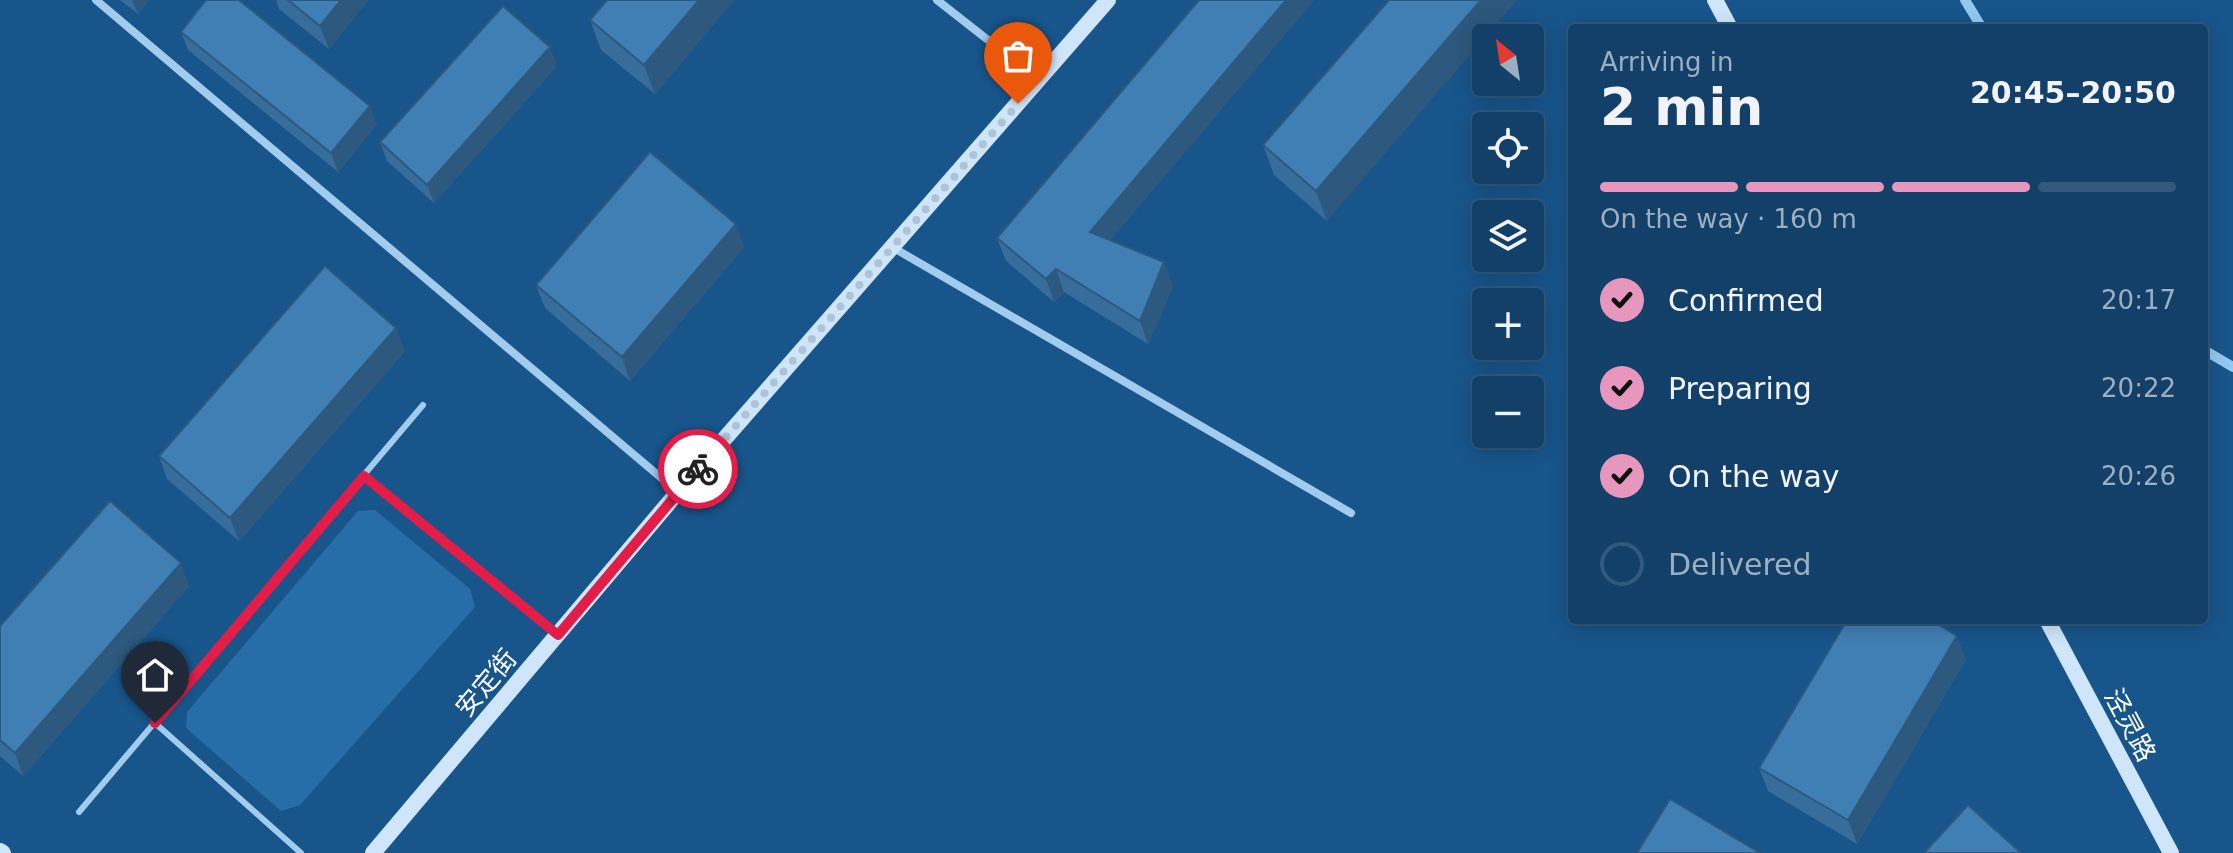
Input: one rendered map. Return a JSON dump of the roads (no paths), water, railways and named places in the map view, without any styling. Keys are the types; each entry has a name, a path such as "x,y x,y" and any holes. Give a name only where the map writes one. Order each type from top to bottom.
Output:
{"street":[{"path":"96,0 678,492"},
{"path":"937,0 1039,80"},
{"name":"安定街","path":"373,853 678,492 1108,0"},
{"path":"1715,0 1728,24"},
{"path":"892,247 1351,513"},
{"name":"泾灵路","path":"2049,624 2171,853"}],"lane":[{"path":"79,812 423,405"},
{"path":"364,476 558,635"},
{"path":"155,723 301,853"}],"waterway":[{"path":"1965,0 1980,24"},
{"path":"2208,352 2233,367"}]}
